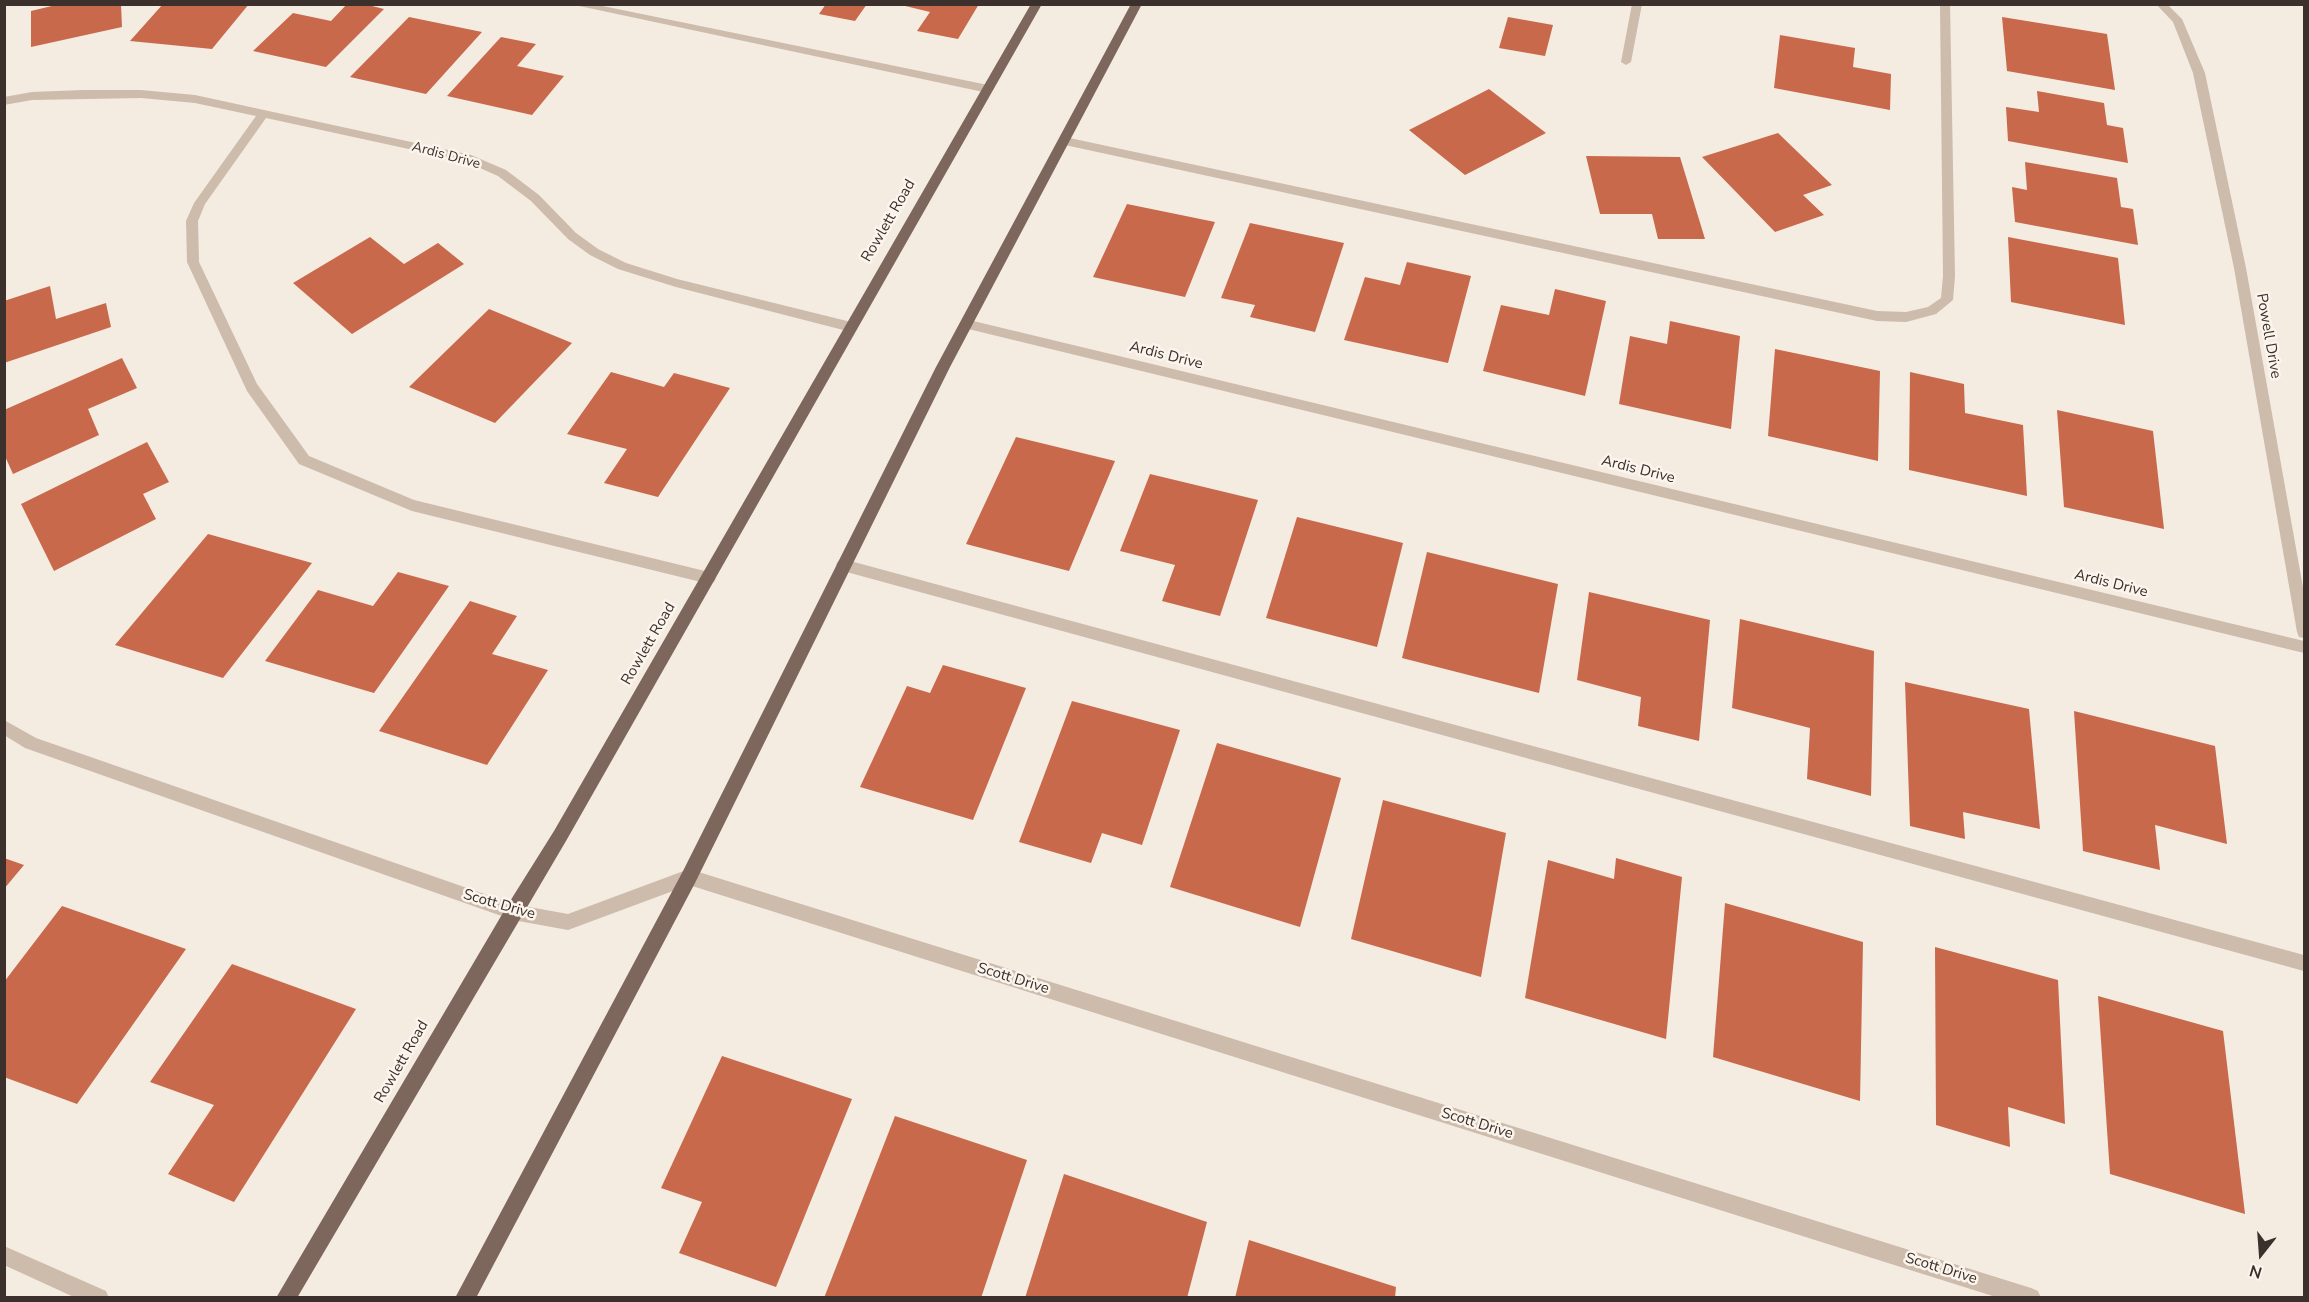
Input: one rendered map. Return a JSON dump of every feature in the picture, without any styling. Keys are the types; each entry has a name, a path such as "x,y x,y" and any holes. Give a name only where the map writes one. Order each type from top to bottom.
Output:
{"main road":[{"name":"Rowlett Road","path":"286,1298 560,836 1037,4"},
{"path":"467,1297 690,877 843,565 965,324 1137,4"}],"street":[{"path":"575,4 988,89"},
{"path":"1626,62 1637,4"},
{"path":"1065,141 1877,316 1906,317 1932,311 1947,300 1949,276 1945,4"},
{"name":"Powell Drive","path":"2161,4 2178,21 2199,73 2240,268 2304,632"},
{"name":"Ardis Drive","path":"4,101 73,94 141,94 195,99 467,158 502,173 535,198 572,236 594,252 622,266 676,283 851,327"},
{"path":"263,114 200,203 192,221 193,262 252,387 304,460 412,505 709,578"},
{"name":"Ardis Drive","path":"965,324 2304,647"},
{"path":"843,565 2304,963"},
{"name":"Scott Drive","path":"4,727 31,742 513,912 568,922 690,877 2031,1298"},
{"path":"4,1255 99,1298"}],"building":[{"path":"60,4 121,4 122,27 31,47 31,11"},
{"path":"163,4 249,4 212,49 130,41"},
{"path":"347,4 364,4 384,9 326,67 253,51 293,13 331,21"},
{"path":"826,4 867,4 855,21 819,14"},
{"path":"897,4 979,4 958,39 917,31 930,12"},
{"path":"409,17 482,32 426,94 350,77"},
{"path":"1508,17 1553,25 1545,56 1499,48"},
{"path":"2002,17 2107,34 2115,90 2007,71"},
{"path":"1780,35 1855,48 1853,67 1891,74 1890,110 1774,88"},
{"path":"501,37 536,44 517,66 564,76 532,115 447,96"},
{"path":"1489,89 1546,133 1465,175 1409,130"},
{"path":"2037,91 2104,103 2107,125 2123,128 2128,163 2008,141 2006,107 2039,112"},
{"path":"1778,133 1832,185 1803,195 1824,215 1775,232 1702,157"},
{"path":"1586,156 1680,157 1705,239 1658,239 1652,214 1600,214"},
{"path":"2025,162 2117,178 2121,207 2133,209 2138,245 2015,222 2012,187 2027,190"},
{"path":"1127,204 1215,222 1185,297 1093,277"},
{"path":"1250,223 1344,243 1315,332 1250,317 1255,305 1221,298"},
{"path":"370,237 404,264 438,243 464,264 352,334 293,283"},
{"path":"2008,237 2118,258 2125,325 2011,302"},
{"path":"1407,262 1471,276 1448,363 1344,340 1365,277 1400,285"},
{"path":"50,286 56,319 106,303 111,327 4,363 4,301"},
{"path":"1555,289 1606,301 1585,396 1483,371 1501,305 1549,315"},
{"path":"489,309 572,343 495,423 409,387"},
{"path":"1670,321 1740,336 1731,429 1619,404 1630,336 1667,344"},
{"path":"1775,349 1880,371 1878,461 1768,436"},
{"path":"122,358 137,388 88,409 99,435 13,474 4,454 4,410"},
{"path":"611,372 664,387 674,373 730,388 658,497 604,483 627,449 567,434"},
{"path":"1910,372 1964,384 1965,413 2023,425 2027,496 1909,470"},
{"path":"2057,410 2153,431 2164,529 2064,507"},
{"path":"1016,437 1115,461 1069,571 966,544"},
{"path":"147,442 169,482 143,494 156,519 54,571 21,504"},
{"path":"1150,474 1258,500 1220,616 1162,601 1175,565 1120,551"},
{"path":"1297,517 1403,543 1377,647 1266,618"},
{"path":"208,534 312,563 223,678 115,645"},
{"path":"1427,552 1558,584 1539,693 1402,658"},
{"path":"398,572 449,586 374,693 265,661 318,590 373,606"},
{"path":"1589,592 1710,620 1699,741 1638,726 1641,697 1577,680"},
{"path":"470,601 517,616 492,654 548,670 487,765 379,731"},
{"path":"1740,619 1874,651 1871,796 1807,779 1810,728 1732,708"},
{"path":"943,665 1026,688 973,820 860,787 907,686 930,693"},
{"path":"1905,682 2029,709 2040,829 1963,812 1965,839 1910,826"},
{"path":"1072,701 1180,730 1142,845 1102,833 1091,863 1019,842"},
{"path":"2074,711 2215,746 2227,844 2155,825 2160,870 2083,851"},
{"path":"1217,743 1341,778 1300,927 1170,887"},
{"path":"1383,800 1506,833 1481,977 1351,939"},
{"path":"4,858 24,865 4,889"},
{"path":"1616,858 1682,877 1666,1039 1525,998 1548,860 1614,879"},
{"path":"1725,903 1863,942 1860,1101 1713,1057"},
{"path":"62,906 186,949 77,1104 4,1077 4,982"},
{"path":"1935,947 2058,980 2065,1124 2008,1107 2010,1147 1936,1125"},
{"path":"232,964 356,1009 234,1202 168,1174 214,1105 150,1082"},
{"path":"2098,996 2223,1031 2245,1214 2110,1174"},
{"path":"722,1056 852,1099 776,1287 679,1253 702,1202 661,1188"},
{"path":"895,1116 1027,1160 981,1298 824,1298"},
{"path":"1064,1174 1207,1222 1187,1298 1025,1298"},
{"path":"1249,1240 1396,1287 1395,1298 1235,1298"}]}
